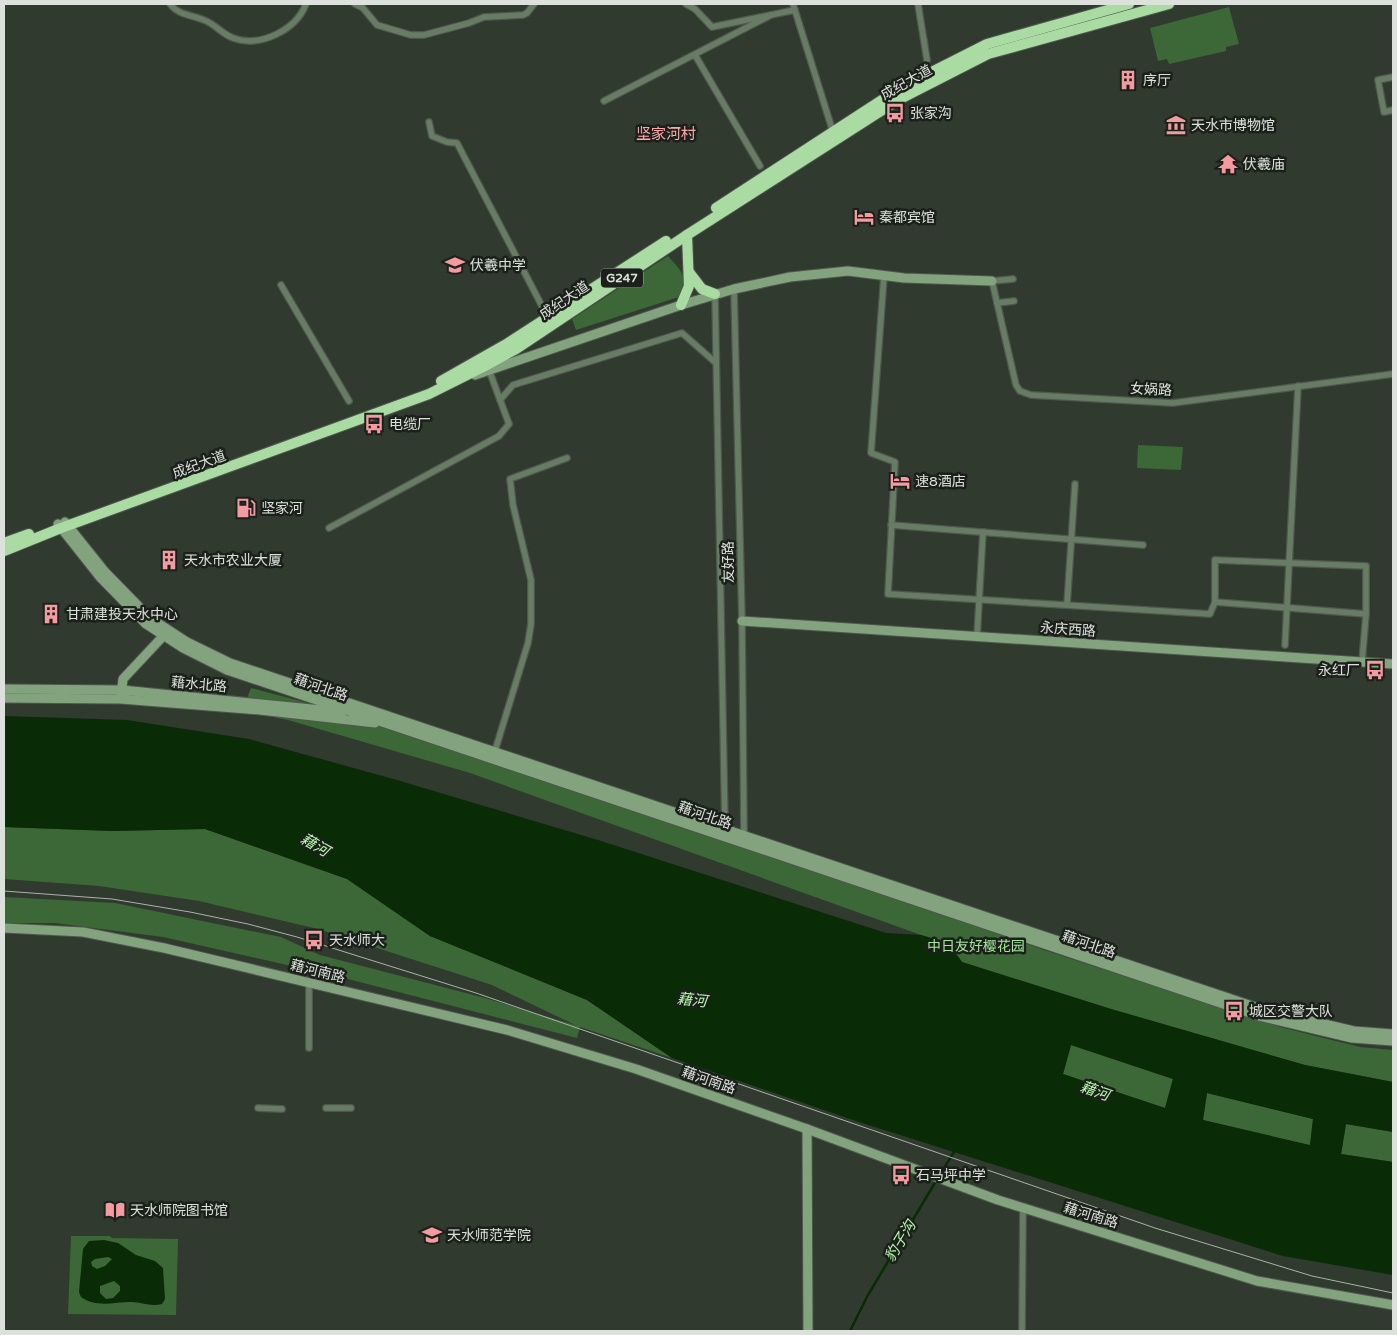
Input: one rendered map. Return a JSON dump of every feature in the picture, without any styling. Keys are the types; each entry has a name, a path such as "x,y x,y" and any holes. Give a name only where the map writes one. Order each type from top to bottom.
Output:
{"highway":[{"name":"成纪大道","path":"4,551 63,525 427,389 508,343 902,87 987,44 1129,4"},
{"name":"成纪大道","path":"4,543 63,525 429,394 516,349 687,235 898,100 988,54 1169,4"},
{"path":"681,305 689,286 687,235"},
{"path":"689,272 702,289 715,294"}],"main road":[{"path":"427,389 452,383 715,294 790,277 848,271 904,278 992,281"},
{"name":"藉河北路","path":"63,525 100,577 146,624 230,663 392,721 1259,1016 1352,1038 1393,1042"},
{"name":"永庆西路","path":"742,621 1393,664"},
{"path":"121,695 123,679 166,633"},
{"name":"藉河北路","path":"166,633 183,648 227,670 354,713 392,721"},
{"name":"藉水北路","path":"4,689 121,695 354,713"},
{"name":"藉水北路","path":"4,698 121,695 260,710 392,721"},
{"name":"藉河北路","path":"494,755 744,834 1261,1009 1354,1030 1393,1034"},
{"name":"藉河南路","path":"4,928 83,932 164,948 507,1030 636,1068 1023,1208 1257,1281 1393,1306"},
{"path":"807,1129 808,1331"}],"street":[{"path":"170,4 177,12 206,21 235,39 247,40 265,39 288,28 306,4"},
{"path":"356,4 363,8 377,25 411,35 424,35 484,17 527,13 534,4"},
{"path":"686,4 695,9 712,27 794,7 833,132"},
{"path":"918,4 927,60"},
{"path":"604,101 771,14"},
{"path":"695,54 760,166"},
{"path":"1393,77 1378,80 1384,112 1393,110"},
{"path":"429,122 432,136 447,142 456,143 543,308"},
{"path":"884,276 871,453 896,462 888,594 1210,614 1214,602 1214,560 1366,566 1366,614 1362,662"},
{"path":"992,281 1013,279"},
{"name":"女娲路","path":"992,281 1016,385 1020,391 1031,395 1173,403 1393,374"},
{"path":"281,285 349,401"},
{"name":"友好路","path":"734,289 742,621 744,834"},
{"name":"友好路","path":"715,294 725,828"},
{"path":"997,303 1014,301"},
{"path":"500,400 513,385 682,333 716,363"},
{"path":"329,528 499,436 509,424 489,370"},
{"path":"1285,645 1298,386"},
{"path":"494,755 528,643 531,624 531,580 513,505 510,479 568,458"},
{"path":"1067,605 1075,484"},
{"path":"891,525 1143,545"},
{"path":"977,636 983,532"},
{"path":"1214,602 1366,614"},
{"path":"309,983 309,1048"},
{"path":"258,1108 282,1108"},
{"path":"326,1108 351,1108"},
{"path":"1022,1331 1023,1208"}],"green space":[{"path":"1229,7 1239,44 1226,47 1226,51 1169,64 1167,59 1158,61 1150,28"},
{"path":"668,256 682,275 683,284 679,297 576,330 572,319"},
{"path":"1138,445 1183,447 1181,470 1137,468"},
{"name":"中日友好樱花园","path":"251,688 342,712 769,853 1044,950 1280,1027 1360,1047 1393,1050 1393,1082 1305,1065 1111,1009 962,962 948,943 921,935 470,773 288,720 242,711"},
{"path":"4,827 112,831 205,829 347,879 430,936 587,1000 672,1058 580,1027 577,1038 344,978 163,937 55,923 4,923 4,897 115,903 281,937 320,955 485,998 575,1025 492,985 318,929 199,901 99,886 4,879"},
{"path":"1071,1045 1173,1079 1165,1108 1063,1074"},
{"path":"1207,1093 1313,1119 1310,1146 1203,1120"},
{"path":"1346,1124 1393,1132 1393,1162 1341,1154"},
{"path":"71,1236 178,1239 176,1315 68,1314"}],"water":[{"name":"藉河","path":"4,716 127,720 249,739 397,780 598,840 886,933 921,935 948,943 962,962 1111,1009 1305,1065 1393,1082 1393,1132 1346,1124 1341,1154 1393,1162 1393,1275 1283,1256 859,1122 672,1058 587,1000 430,936 347,879 205,829 112,831 4,827","holes":["1071,1045 1173,1079 1165,1108 1063,1074","1207,1093 1313,1119 1310,1145 1203,1120"]},
{"path":"104,1240 118,1243 136,1255 155,1261 163,1268 165,1299 162,1304 153,1305 131,1302 105,1304 81,1297 79,1292 83,1249 89,1241","holes":["108,1257 112,1259 105,1266 97,1269 92,1266 91,1262 95,1259","114,1281 120,1286 120,1291 113,1298 106,1299 100,1293 100,1286"]}],"waterway":[{"name":"豹子沟","path":"939,1176 954,1152"},
{"name":"豹子沟","path":"850,1331 868,1295 936,1181"}],"tram line":[{"path":"4,891 112,899 190,912 248,924 297,937 476,993 1155,1228 1312,1276 1393,1293"}],"place":[{"name":"序厅","path":"1128,80"},
{"name":"张家沟","path":"895,113"},
{"name":"天水市博物馆","path":"1176,125"},
{"name":"伏羲庙","path":"1228,164"},
{"name":"秦都宾馆","path":"864,217"},
{"name":"伏羲中学","path":"455,265"},
{"name":"电缆厂","path":"374,424"},
{"name":"速8酒店","path":"900,481"},
{"name":"坚家河","path":"246,508"},
{"name":"天水市农业大厦","path":"169,560"},
{"name":"甘肃建投天水中心","path":"51,614"},
{"name":"永红厂","path":"1375,670"},
{"name":"天水师大","path":"314,940"},
{"name":"城区交警大队","path":"1234,1011"},
{"name":"石马坪中学","path":"901,1175"},
{"name":"天水师院图书馆","path":"115,1210"},
{"name":"天水师范学院","path":"432,1235"}],"district":[{"name":"坚家河村","path":"666,134"}]}
